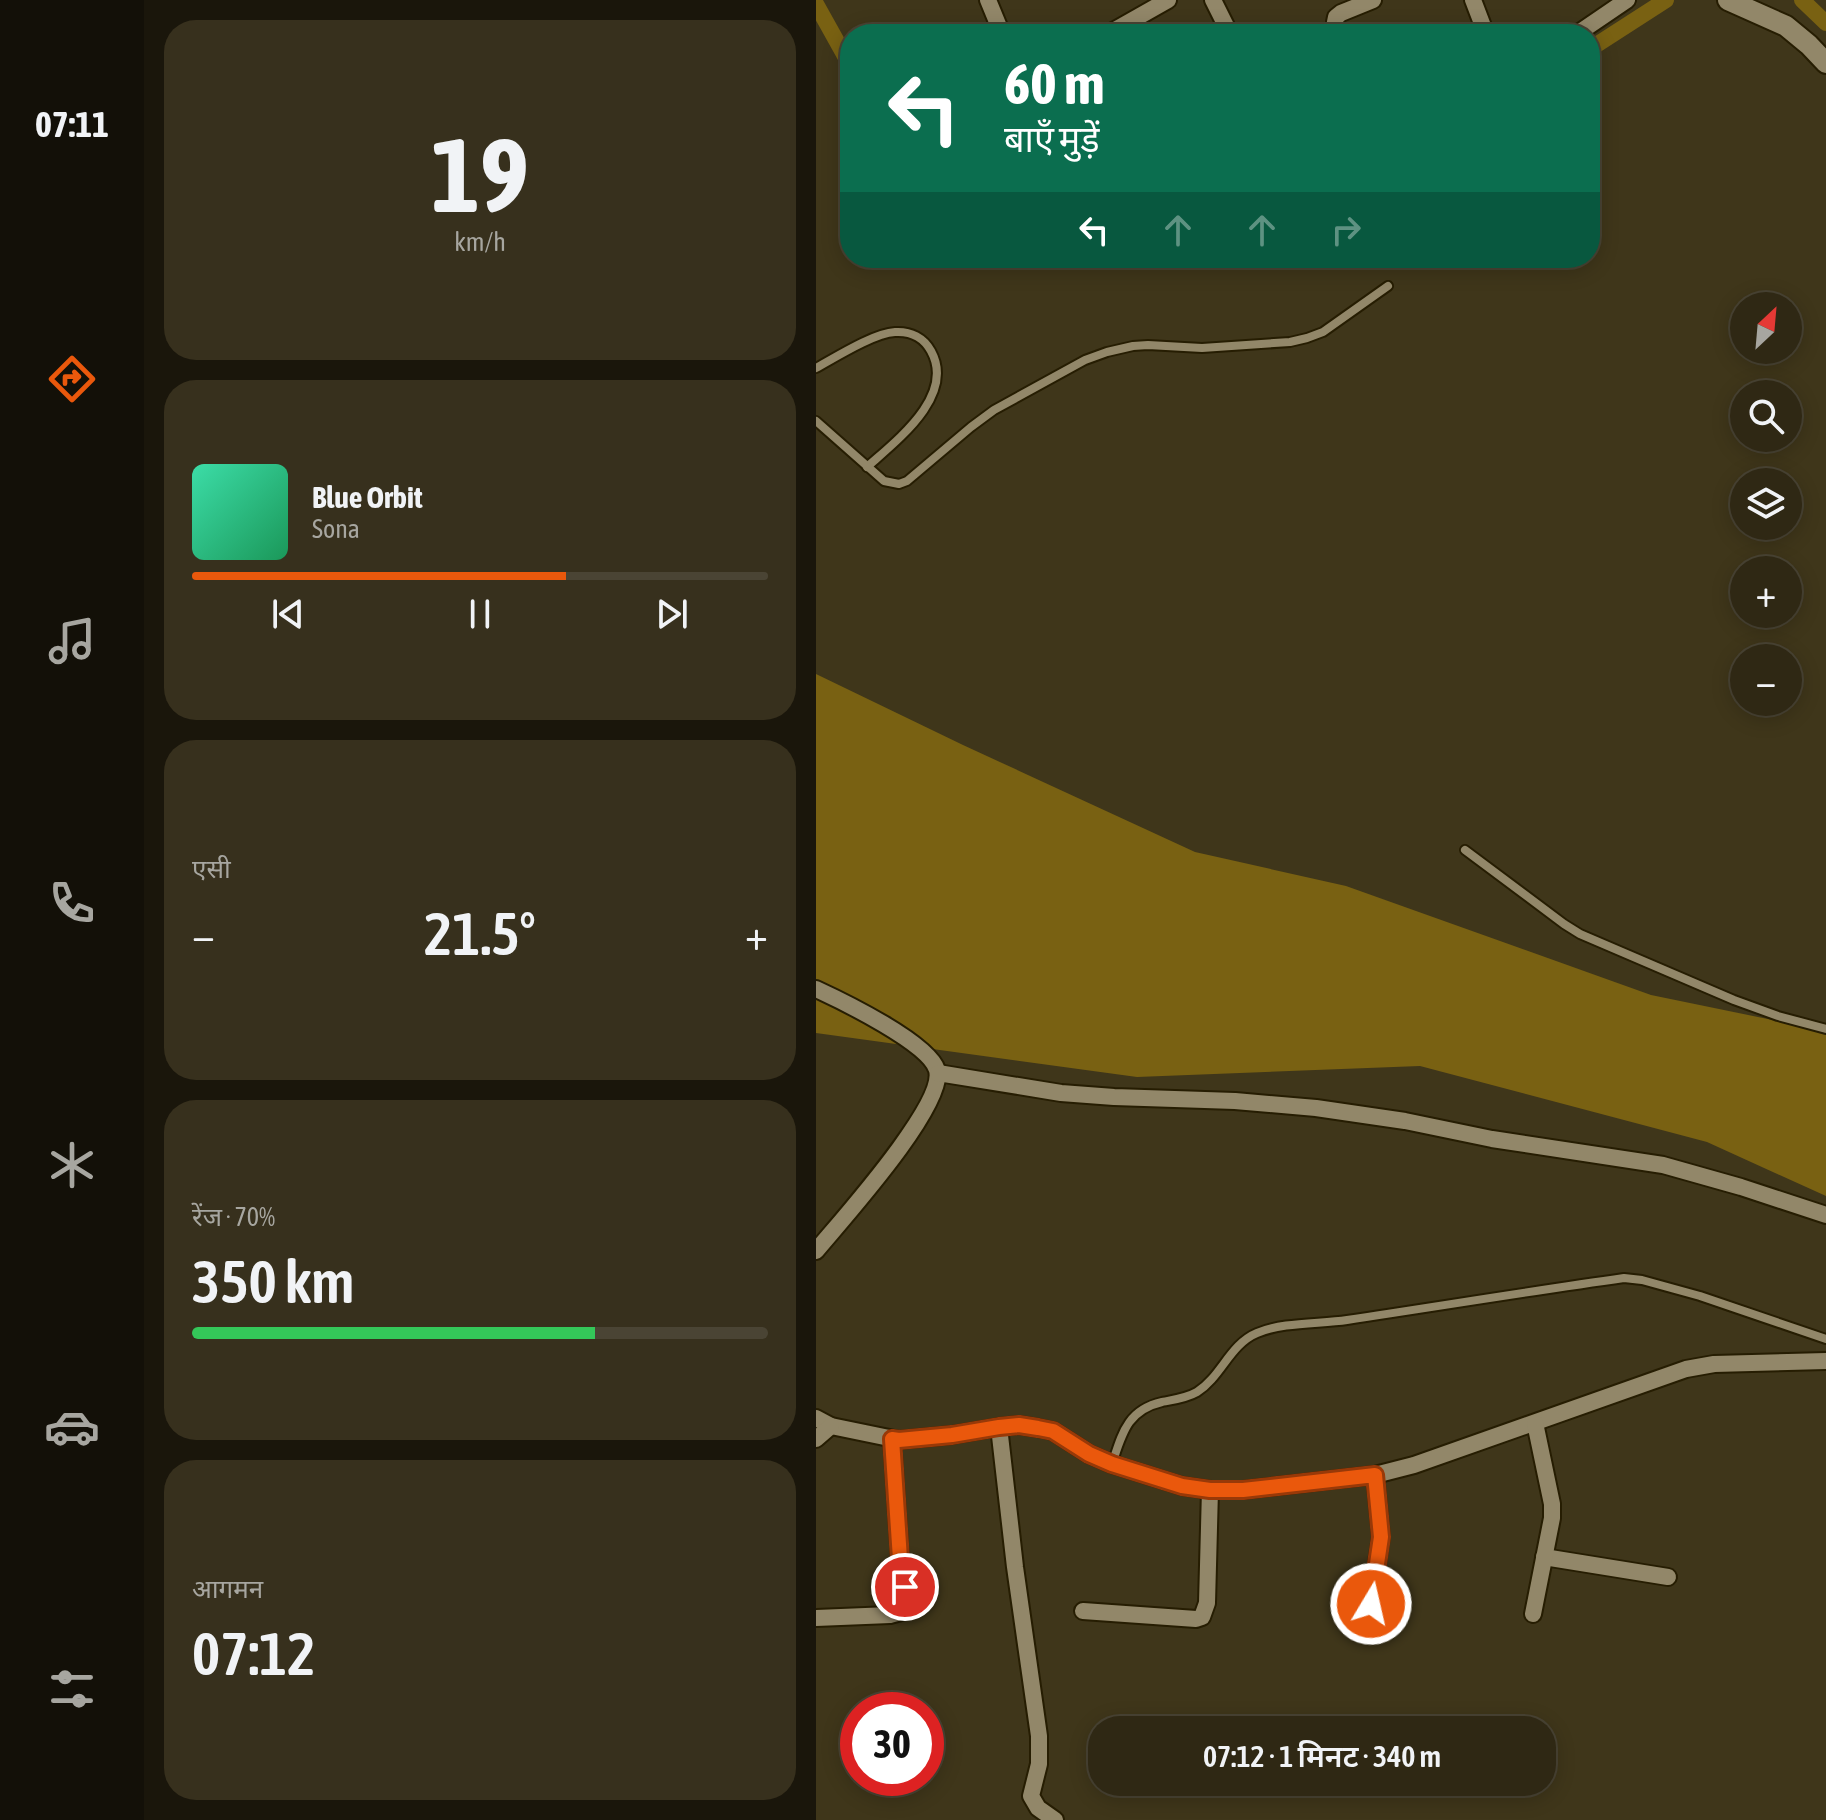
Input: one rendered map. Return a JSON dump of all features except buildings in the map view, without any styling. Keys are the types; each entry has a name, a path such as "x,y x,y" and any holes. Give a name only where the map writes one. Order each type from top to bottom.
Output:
{"street":[{"path":"988,0 998,24"},
{"path":"1128,24 1168,0"},
{"path":"1213,0 1225,24"},
{"path":"1336,24 1336,17 1341,13 1373,0"},
{"path":"1473,0 1482,24"},
{"path":"1592,24 1627,0"},
{"path":"1728,0 1786,26 1826,63"},
{"path":"816,989 907,1039 929,1057 938,1073 932,1094 915,1127 816,1251"},
{"path":"938,1073 1061,1093 1235,1101 1316,1108 1405,1121 1492,1139 1663,1165 1826,1215"},
{"path":"816,1439 824,1422 899,1440 1019,1425 1053,1431 1089,1454 1112,1464 1182,1486 1243,1490 1375,1475 1414,1465 1686,1369 1714,1364 1826,1361"},
{"path":"1533,1614 1552,1518 1552,1504 1535,1423"},
{"path":"999,1427 1039,1736 1039,1764 1031,1796 1038,1808 1055,1820"},
{"path":"816,1618 890,1615 901,1612 906,1606 892,1439"},
{"path":"1367,1627 1381,1537 1375,1475"},
{"path":"1083,1611 1202,1617 1207,1603 1210,1490"},
{"path":"1544,1557 1668,1577"}],"lane":[{"path":"816,421 884,481 899,484 907,481 994,410 1085,360 1107,352 1148,345 1202,348 1307,338 1323,332 1388,286"},
{"path":"816,368 877,336 894,332 919,337 934,356 938,376 929,402 904,434 867,467"},
{"path":"1465,850 1564,924 1595,942 1734,1000 1826,1029"},
{"path":"1112,1464 1124,1429 1133,1418 1154,1404 1197,1392 1240,1344 1255,1333 1272,1328 1340,1321 1624,1278 1700,1296 1826,1339"}],"shaded area":[{"path":"816,674 1195,852 1346,886 1651,995 1826,1031 1826,1196 1707,1142 1420,1066 1137,1077 816,1033"}],"waterway":[{"path":"1600,43 1666,0"},
{"path":"1802,0 1826,23"},
{"path":"816,4 840,47"}],"route":[{"path":"905,1587 900,1559 892,1439 952,1435 1019,1425 1053,1431 1089,1454 1112,1464 1182,1486 1210,1490 1243,1490 1375,1475 1381,1537 1371,1604"}]}
